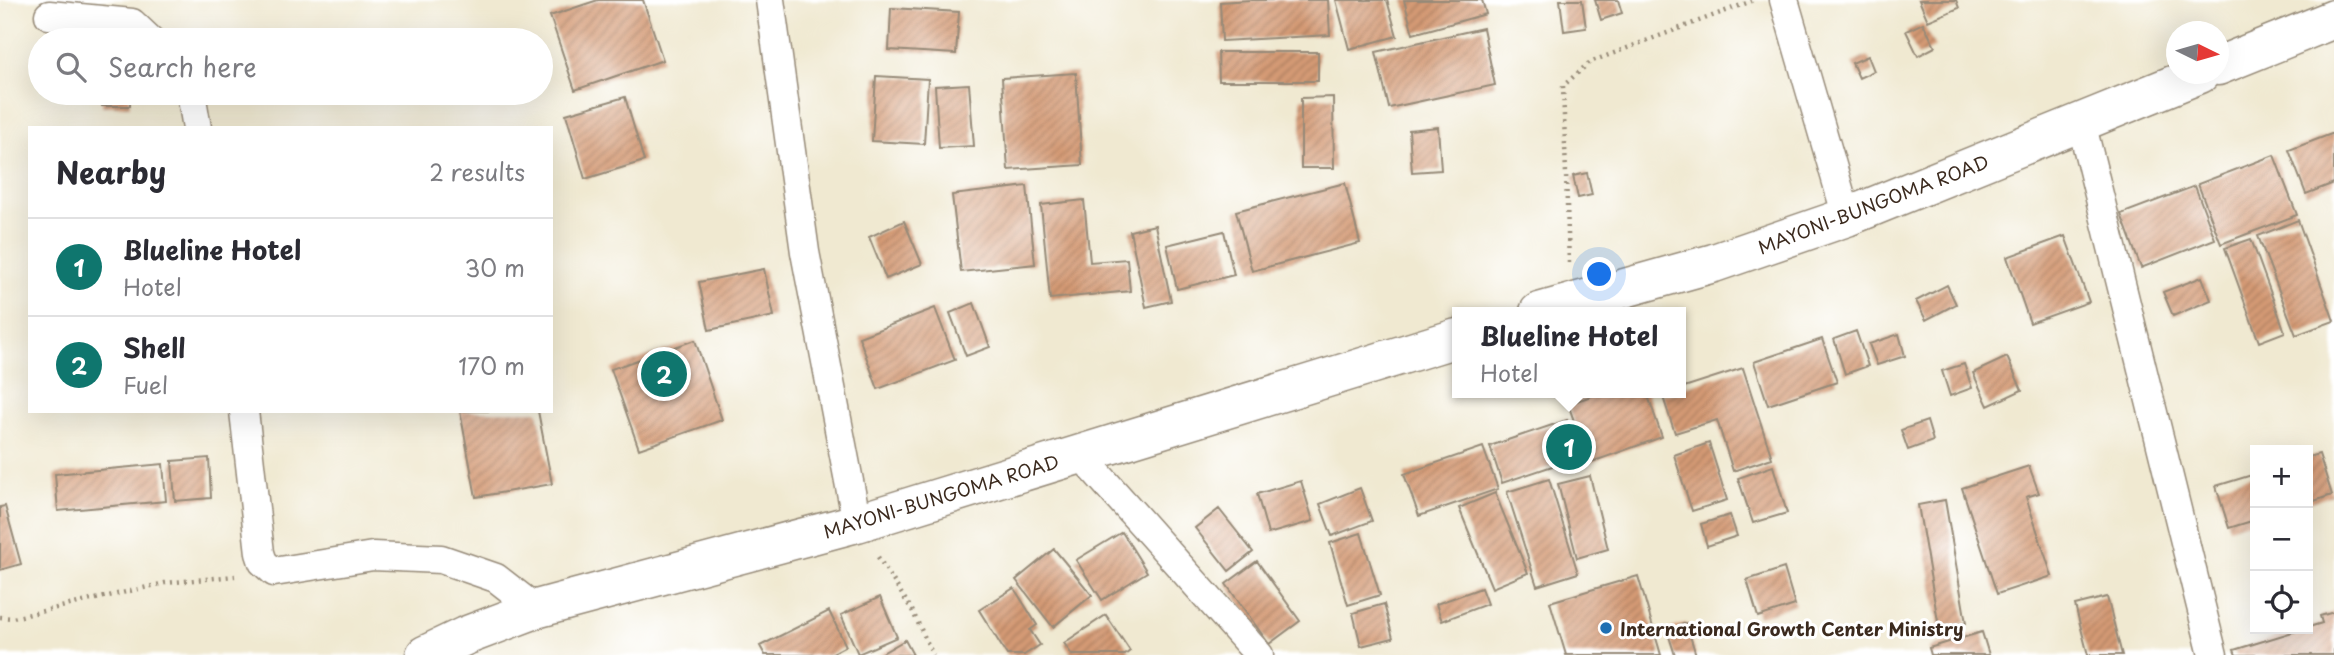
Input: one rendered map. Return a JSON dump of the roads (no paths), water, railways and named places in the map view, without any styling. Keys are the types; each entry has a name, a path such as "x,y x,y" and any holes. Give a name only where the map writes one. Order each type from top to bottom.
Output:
{"main road":[{"path":"2229,62 2334,19"},
{"name":"MAYONI-BUNGOMA ROAD","path":"1555,307 1714,263 1847,217 2175,84"},
{"name":"MAYONI-BUNGOMA ROAD","path":"425,655 465,636 536,609 858,523 1452,340"}],"street":[{"path":"770,0 805,252 858,523"},
{"path":"1784,0 1847,217"},
{"path":"49,15 138,21"},
{"path":"193,105 197,126"},
{"path":"2081,122 2213,655"},
{"path":"244,413 260,553 263,562 274,572 373,556 441,559 496,578 536,609"},
{"path":"1080,454 1259,655"}],"place":[{"name":"Shell","path":"664,374"},
{"name":"Blueline Hotel","path":"1569,447"},
{"name":"International Growth Center Ministry","path":"1606,628"}]}
